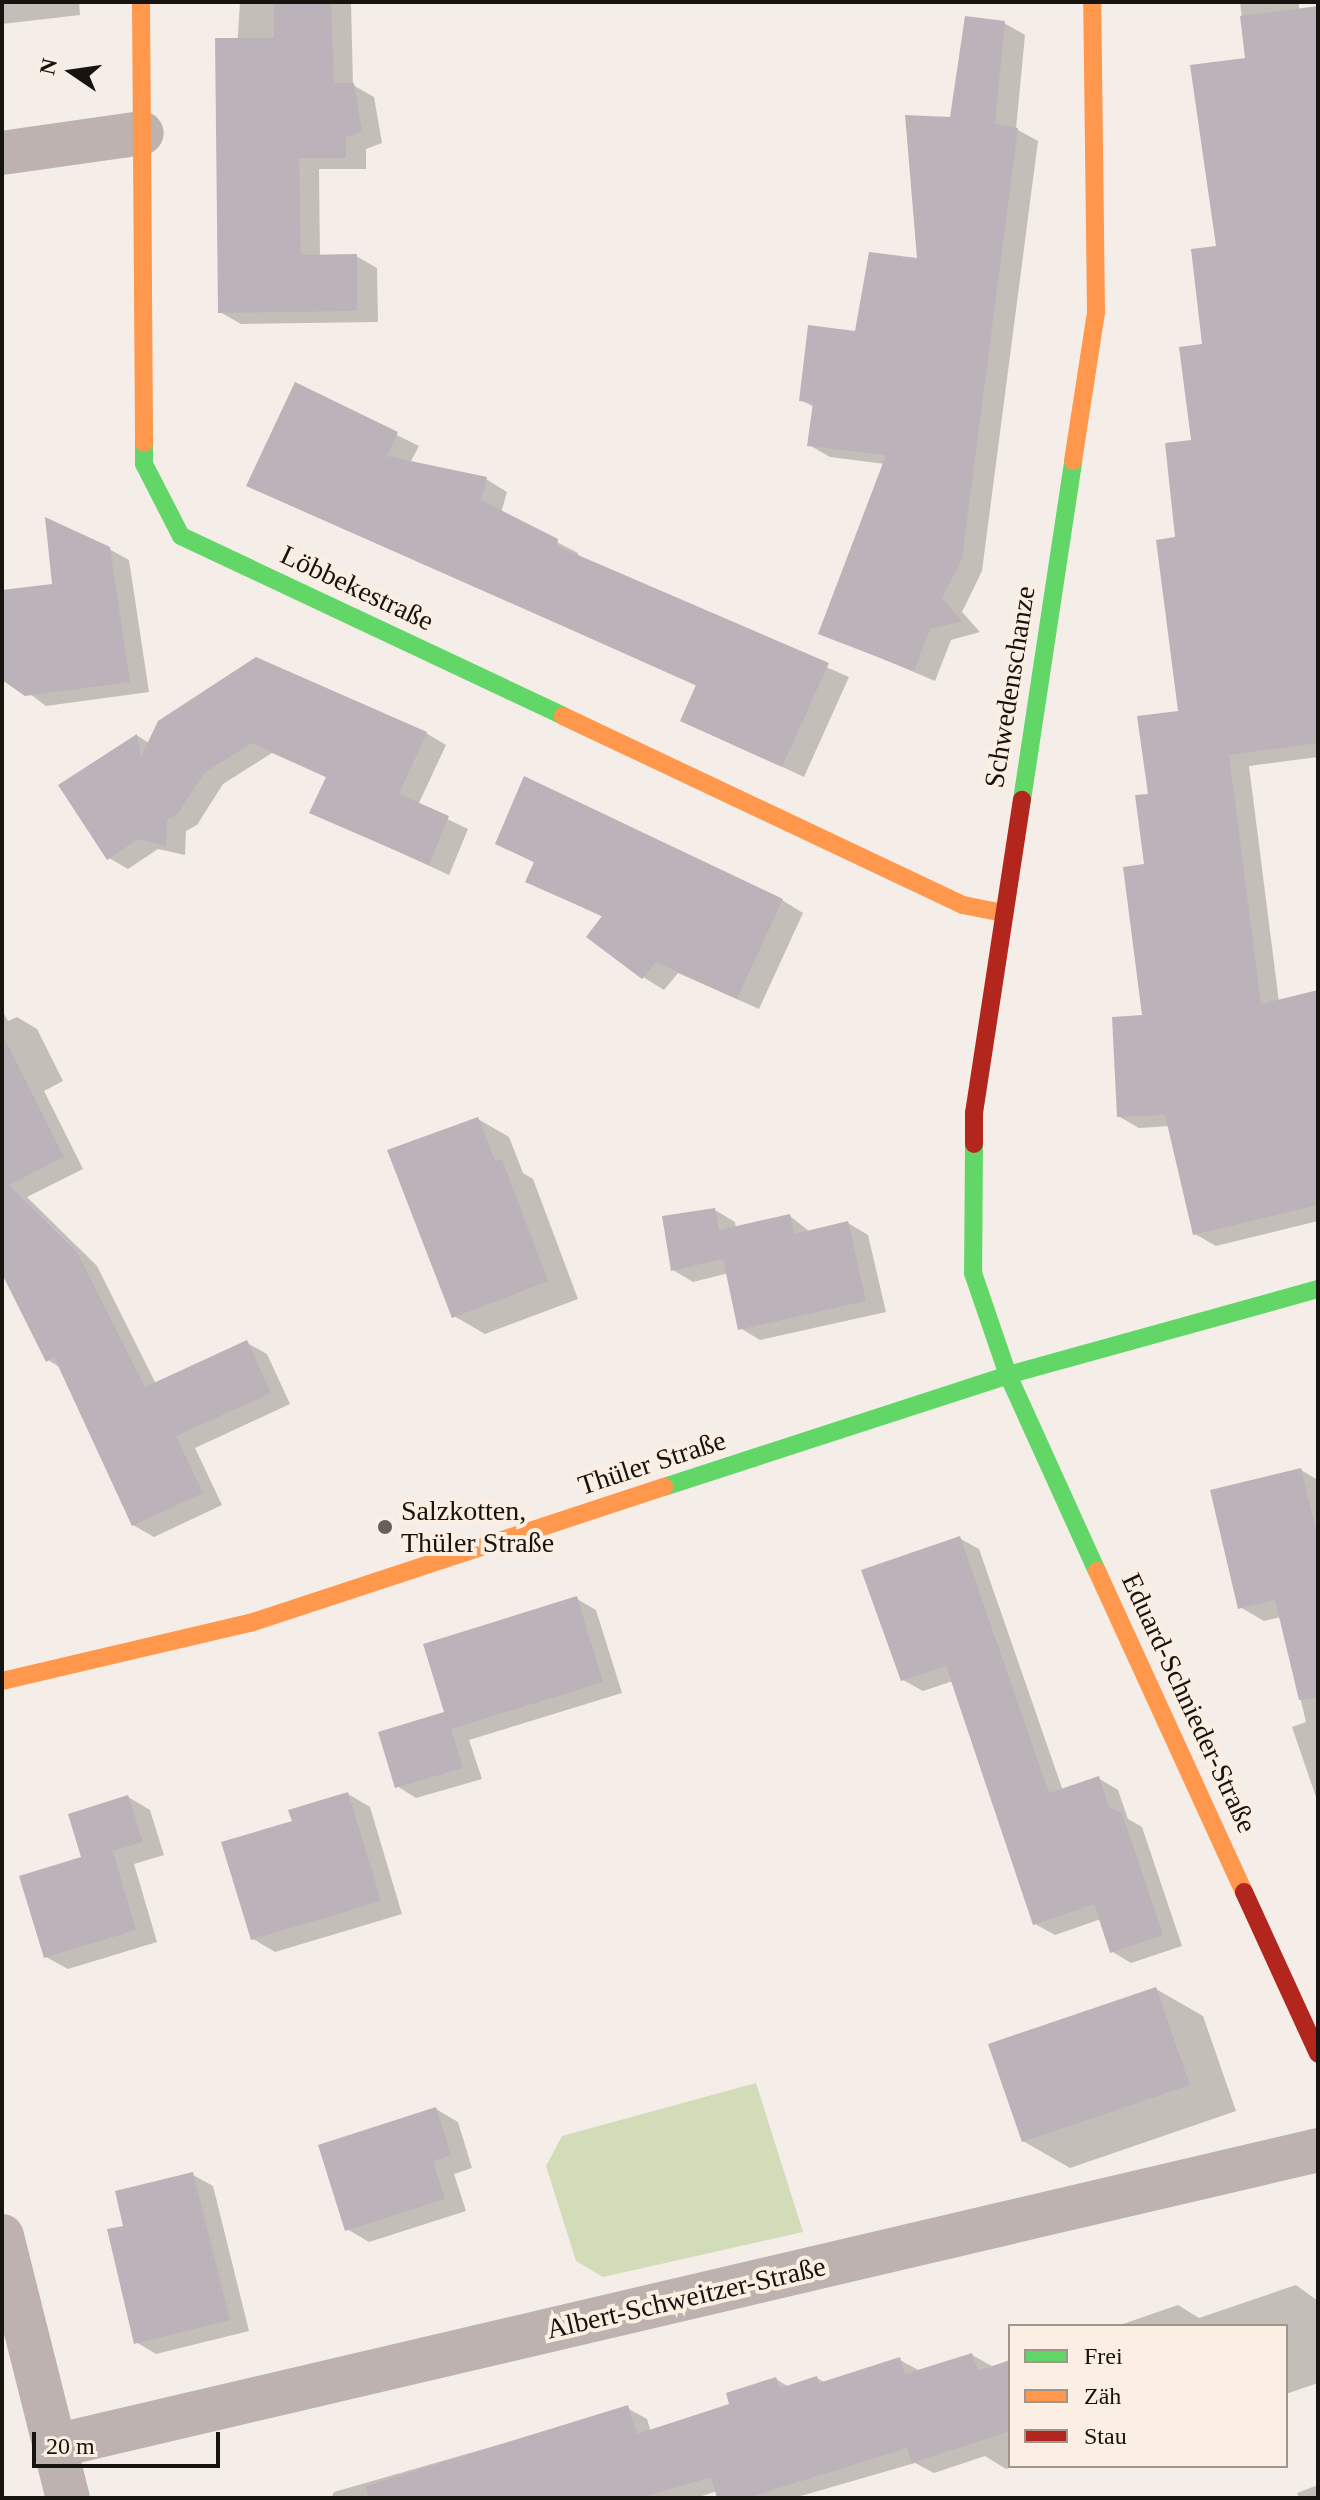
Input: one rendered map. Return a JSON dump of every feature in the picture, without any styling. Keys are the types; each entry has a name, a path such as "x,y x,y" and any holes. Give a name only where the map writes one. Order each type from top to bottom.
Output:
{"street":[{"name":"Löbbekestraße","path":"141,2 144,464 181,536 963,905 1003,913"},
{"name":"Schwedenschanze","path":"1008,1375 973,1273 974,1113 1096,312 1092,2"},
{"path":"2,153 142,133"},
{"name":"Thüler Straße","path":"2,1681 250,1623 1008,1375 1318,1289"},
{"name":"Eduard-Schnieder-Straße","path":"1008,1375 1318,2054"},
{"name":"Albert-Schweitzer-Straße","path":"55,2446 1318,2150"},
{"path":"2,2236 68,2498"}],"green space":[{"path":"756,2083 803,2232 603,2277 576,2261 546,2166 562,2136"}],"building":[{"path":"274,2 331,2 334,83 354,83 362,132 346,137 346,158 299,158 301,255 357,254 357,311 218,313 215,38 274,38"},
{"path":"1318,6 1318,743 1229,755 1261,1004 1318,990 1318,1205 1193,1235 1165,1115 1117,1117 1112,1017 1142,1015 1123,867 1144,864 1135,795 1148,794 1137,716 1178,711 1156,540 1175,537 1165,443 1191,440 1179,347 1202,344 1191,249 1216,246 1190,65 1245,58 1240,16"},
{"path":"965,16 1005,21 995,124 1018,128 962,559 942,598 962,621 930,629 914,671 818,634 886,455 807,446 813,403 799,401 808,325 855,331 869,252 917,258 905,115 950,117"},
{"path":"295,382 398,432 387,456 487,477 481,500 558,539 557,546 829,663 782,767 680,721 696,685 246,486"},
{"path":"45,517 110,547 130,682 25,696 2,680 2,590 52,584"},
{"path":"256,657 427,732 399,794 449,816 429,865 309,813 326,777 252,743 204,773 178,814 167,820 166,846 138,839 107,860 58,785 137,734 141,757 158,721"},
{"path":"524,776 783,899 737,999 656,962 642,979 586,937 602,916 525,882 534,862 495,844"},
{"path":"2,1033 64,1157 9,1185 77,1252 145,1387 247,1340 271,1393 176,1436 203,1493 132,1526 54,1357 46,1362 2,1274"},
{"path":"478,1117 495,1161 502,1159 548,1281 452,1318 387,1150"},
{"path":"715,1208 719,1230 790,1214 794,1234 848,1221 866,1301 738,1330 723,1259 671,1271 662,1216"},
{"path":"1301,1468 1318,1537 1318,1698 1299,1700 1275,1600 1238,1609 1210,1490"},
{"path":"960,1536 1049,1793 1099,1776 1109,1807 1122,1813 1163,1935 1110,1953 1094,1904 1033,1925 946,1666 901,1681 861,1570"},
{"path":"577,1596 603,1682 451,1729 463,1768 395,1788 378,1732 444,1712 423,1644"},
{"path":"348,1792 381,1901 251,1940 221,1842 292,1821 288,1810"},
{"path":"128,1795 143,1842 113,1851 136,1930 44,1958 19,1876 81,1857 68,1814"},
{"path":"1156,1987 1190,2085 1022,2142 988,2044"},
{"path":"436,2107 451,2155 433,2161 445,2199 345,2231 318,2145"},
{"path":"193,2172 230,2320 134,2344 107,2229 123,2226 115,2191"},
{"path":"972,2353 978,2371 1008,2361 1008,2432 912,2463 907,2448 747,2498 717,2498 711,2477 641,2498 368,2498 366,2486 628,2405 637,2434 729,2404 726,2393 776,2377 780,2388 817,2376 819,2383 900,2357 905,2374"}],"traffic: fast":[{"path":"144,443 144,464 181,536 563,716"},
{"path":"1022,800 1073,461"},
{"path":"974,1144 973,1273 1008,1375 1097,1571"},
{"path":"664,1487 1008,1375 1318,1289"}],"traffic: slow":[{"path":"141,2 144,443"},
{"path":"1073,461 1096,312 1092,2"},
{"path":"563,716 963,905 1003,913"},
{"path":"2,1681 250,1623 664,1487"},
{"path":"1097,1571 1244,1892"}],"traffic: jam":[{"path":"974,1144 974,1113 1022,800"},
{"path":"1244,1892 1318,2054"}],"place":[{"name":"Salzkotten, Thüler Straße","path":"385,1527"}]}
